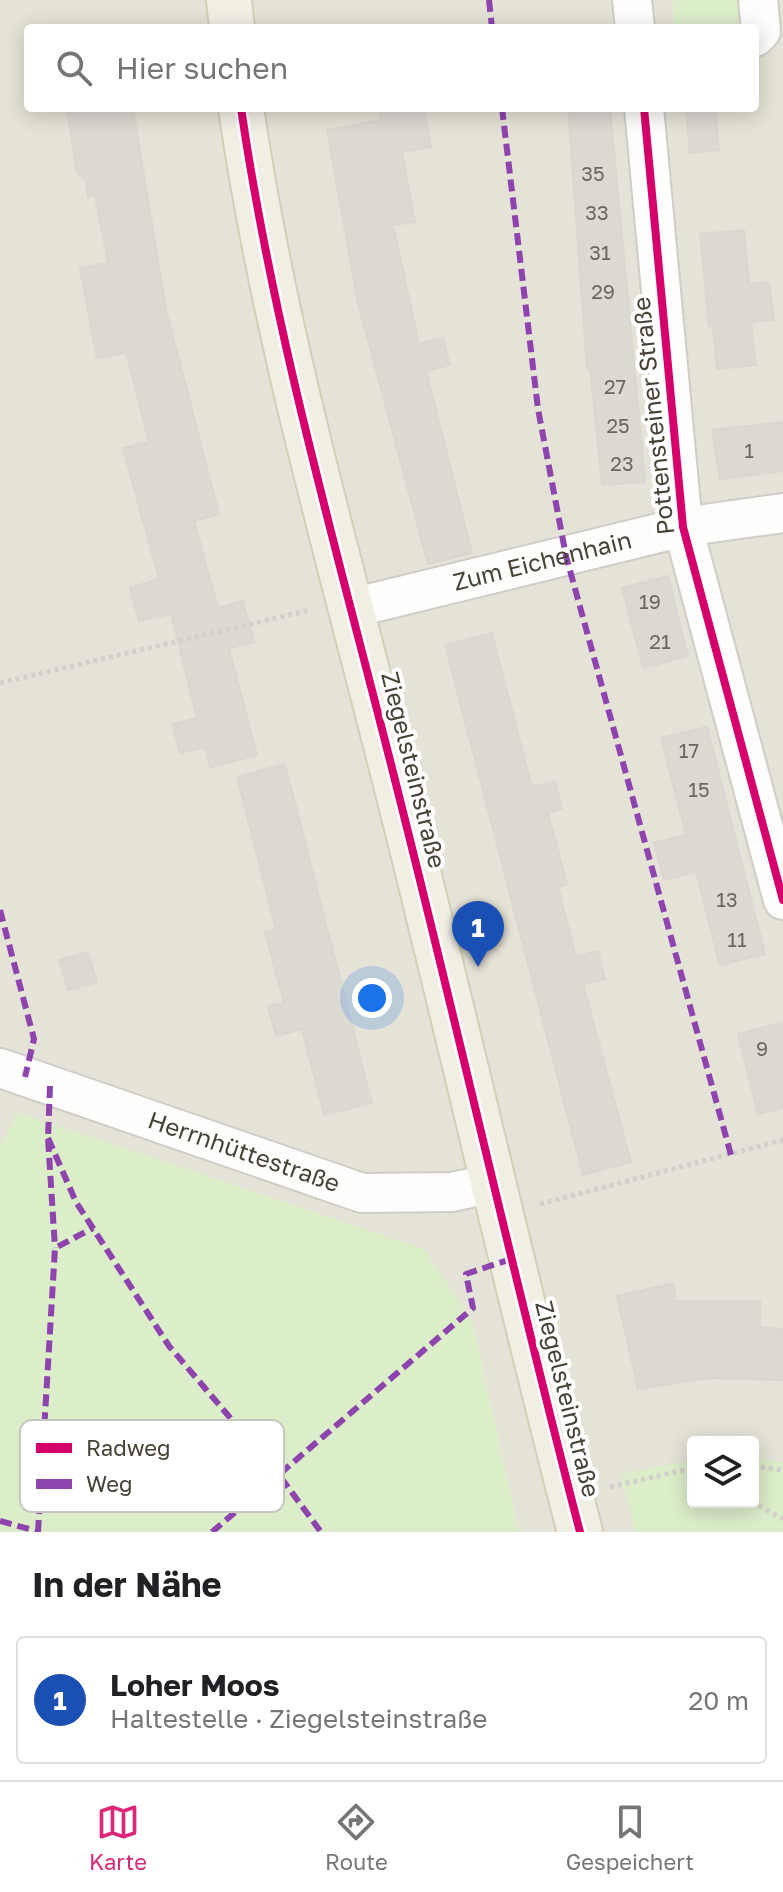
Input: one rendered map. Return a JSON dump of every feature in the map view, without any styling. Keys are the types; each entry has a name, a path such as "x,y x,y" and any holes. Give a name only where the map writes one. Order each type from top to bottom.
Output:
{"main road":[{"path":"229,0 232,24"},
{"name":"Ziegelsteinstraße","path":"242,112 279,315 575,1514"}],"street":[{"path":"632,0 635,24"},
{"path":"758,0 759,33"},
{"name":"Pottensteiner Straße","path":"644,112 683,527 783,900"},
{"name":"Zum Eichenhain","path":"352,608 683,527 783,513"},
{"name":"Herrnhüttestraße","path":"0,1068 362,1193 452,1192 497,1199"}],"path":[{"path":"0,683 337,603 352,608"},
{"path":"497,1199 783,1140"},
{"path":"759,1467 783,1470"},
{"path":"575,1514 687,1471"},
{"path":"759,1506 783,1519"}],"shaded area":[{"path":"0,0 783,0 783,1532 519,1532 472,1320 0,1147"}],"green space":[{"path":"672,0 746,0 747,12 733,24 675,24"},
{"path":"17,1112 424,1249 472,1320 519,1532 0,1532 0,1147"},
{"path":"759,1459 783,1462 783,1532 636,1532 620,1474 687,1461 687,1508 759,1508"}],"building":[{"path":"68,112 134,112 166,309 219,514 194,521 218,608 243,601 254,642 229,648 257,755 210,767 205,747 180,753 172,724 197,718 171,614 139,621 130,588 159,579 123,448 149,442 126,353 97,358 80,268 108,263 95,195 88,197 85,178 77,173"},
{"path":"380,112 425,112 431,147 402,152 415,222 393,225 419,344 443,338 450,365 426,371 472,553 428,564 358,303 327,130 381,120"},
{"path":"568,112 610,112 645,482 602,485 590,368 587,368"},
{"path":"686,112 715,112 719,150 690,153"},
{"path":"744,230 749,284 769,282 774,320 751,322 756,365 717,369 713,326 709,326 700,234"},
{"path":"783,422 783,471 720,479 712,430"},
{"path":"668,576 688,656 643,668 622,588"},
{"path":"492,633 532,787 555,781 562,809 548,813 567,884 558,887 576,957 598,951 605,979 583,984 631,1162 583,1175 445,645"},
{"path":"707,727 765,954 720,965 696,872 664,880 654,843 686,835 661,738"},
{"path":"285,764 372,1103 324,1115 302,1029 276,1036 268,1006 284,1003 265,932 276,930 237,777"},
{"path":"88,952 97,982 68,990 59,960"},
{"path":"783,1022 783,1108 758,1114 738,1034"},
{"path":"674,1283 675,1301 760,1301 760,1327 783,1329 783,1380 709,1378 638,1389 617,1296"}],"marked path":[{"path":"489,0 492,24"},
{"path":"502,112 538,409 566,556 731,1155"},
{"path":"0,910 34,1039 25,1077"},
{"path":"50,1086 48,1138 55,1248"},
{"path":"48,1138 76,1202 169,1346 232,1420"},
{"path":"45,1420 55,1248 93,1228"},
{"path":"284,1470 473,1308 466,1274 511,1259"},
{"path":"284,1482 321,1532"},
{"path":"38,1532 39,1512"},
{"path":"212,1532 235,1512"},
{"path":"0,1521 40,1532"}],"cycle path":[{"path":"242,112 255,195 291,368 580,1532"},
{"path":"644,112 683,527 783,900"}],"place":[{"name":"Loher Moos","path":"478,967"}]}
